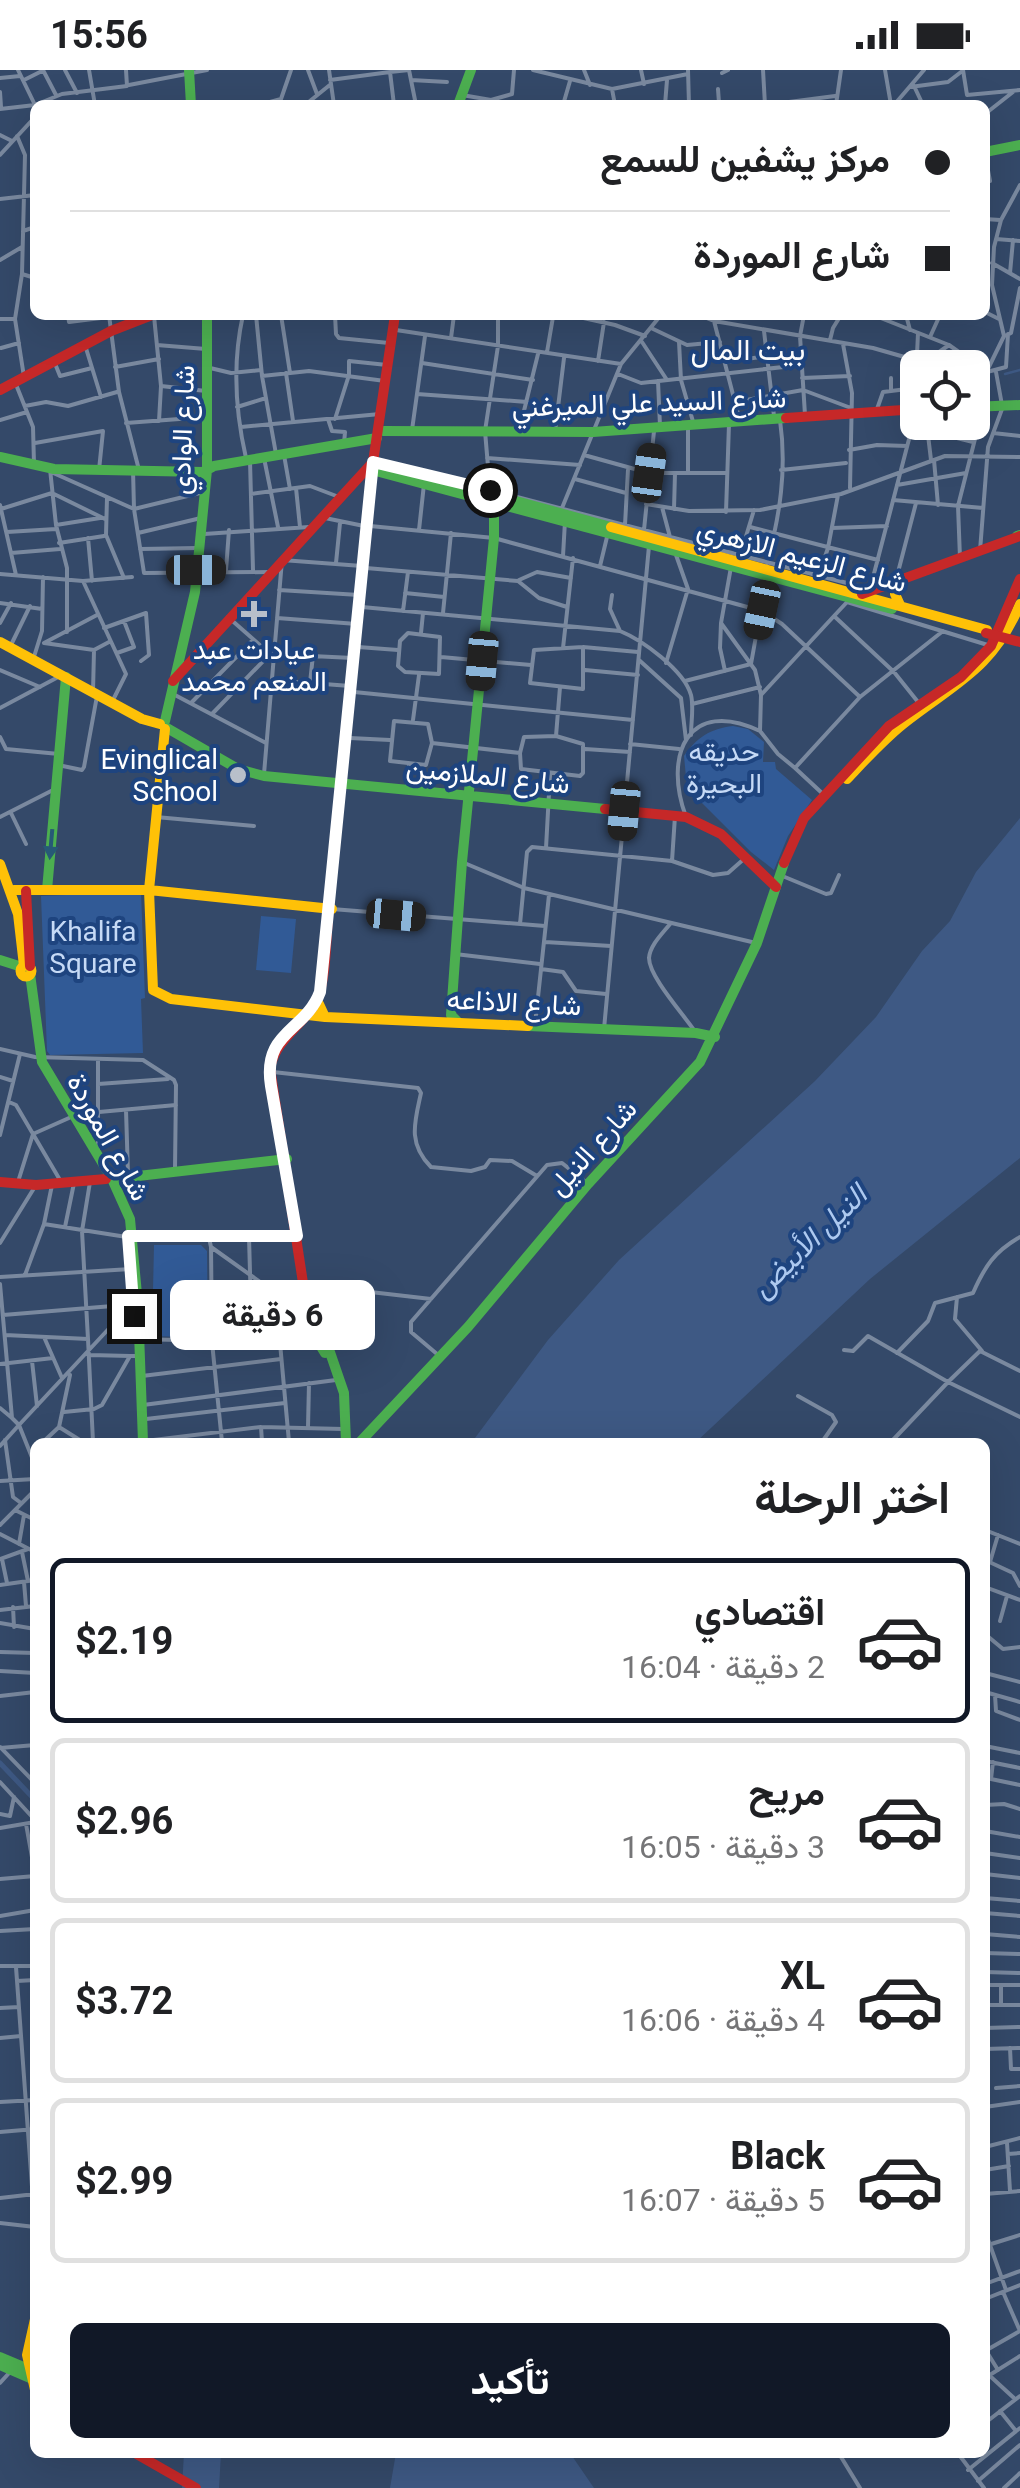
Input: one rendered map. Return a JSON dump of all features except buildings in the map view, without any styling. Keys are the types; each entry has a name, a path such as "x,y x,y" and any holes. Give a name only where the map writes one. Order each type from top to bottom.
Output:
{"main road":[{"path":"459,100 469,70"},
{"path":"189,71 191,100"},
{"path":"990,152 1020,144"},
{"path":"0,390 141,320"},
{"name":"شارع الوادي","path":"150,890 173,681 192,648 207,470 206,320"},
{"path":"380,434 396,320"},
{"path":"344,1438 336,1380 315,1327 270,1061 279,1040 319,1004 325,984 368,526 397,320"},
{"path":"990,406 1020,405"},
{"name":"شارع السيد علي الميرغني","path":"0,457 51,471 207,470 412,430 593,432 900,410"},
{"path":"173,681 192,648 271,572 306,527 356,478 375,466"},
{"name":"شارع الزعيم الازهري","path":"375,466 400,468 465,485 565,521 648,537 674,550 731,566 761,569"},
{"name":"شارع الزعيم الازهري","path":"375,466 424,483 598,520 987,631"},
{"path":"458,1021 452,1015 452,991 466,792 472,768 495,498"},
{"path":"858,596 1019,536"},
{"name":"شارع النيل","path":"793,842 820,805 876,749 922,706 970,670 991,646 1020,579"},
{"path":"896,580 894,594 900,605"},
{"name":"شارع الزعيم الازهري","path":"858,596 987,631"},
{"path":"356,653 361,601"},
{"name":"شارع النيل","path":"364,1438 440,1358 588,1184 700,1062 757,943 804,818 888,726 969,680 986,663 1015,619 1020,604"},
{"path":"987,631 1020,640"},
{"name":"شارع الملازمين","path":"5,645 238,769 264,776 466,792 681,817 712,828 778,881"},
{"path":"47,890 64,676"},
{"path":"343,783 352,689"},
{"path":"0,864 20,891 133,889 331,909"},
{"path":"133,889 152,867"},
{"name":"شارع الاذاعه","path":"150,890 150,968 155,992 171,999 325,1017 696,1033 715,1037"},
{"name":"شارع الموردة","path":"20,891 25,970 38,1058 109,1179"},
{"path":"285,1159 273,1072 282,1042 307,1015 320,992 331,909"},
{"path":"0,964 25,970"},
{"path":"441,1020 452,991"},
{"path":"319,1004 325,1017"},
{"name":"شارع الموردة","path":"68,1113 98,1155 130,1220 134,1305"},
{"path":"0,1182 90,1182 128,1174 285,1159"},
{"path":"299,1235 315,1327 344,1393 345,1438"},
{"name":"شارع الموردة","path":"131,1237 130,1269 141,1376 140,1438"},
{"name":"شارع الموردة","path":"137,1339 133,1356 143,1420 141,1438"},
{"path":"0,2356 8,2367 30,2346"},
{"path":"143,2458 196,2488"},
{"path":"167,2472 187,2488"},
{"path":"167,2472 205,2488"}],"street":[{"path":"0,78 43,70 56,95"},
{"path":"65,70 77,93"},
{"path":"88,70 94,100"},
{"path":"126,70 128,85"},
{"path":"151,70 154,80"},
{"path":"46,100 207,70"},
{"path":"282,100 291,70"},
{"path":"308,70 317,95"},
{"path":"330,70 333,100"},
{"path":"311,100 331,82 409,70 415,100"},
{"path":"492,100 512,94 514,70"},
{"path":"533,70 612,89 688,72 688,100"},
{"path":"561,70 567,80 564,100"},
{"path":"584,70 590,85"},
{"path":"641,70 644,84"},
{"path":"763,70 765,100"},
{"path":"835,100 841,70"},
{"path":"886,70 891,100"},
{"path":"897,100 924,70"},
{"path":"912,86 948,82 963,70 967,96 1018,90"},
{"path":"390,72 393,100"},
{"path":"21,75 33,100"},
{"path":"665,100 668,78"},
{"path":"411,80 447,82"},
{"path":"912,86 920,100"},
{"path":"612,89 613,100"},
{"path":"718,89 719,100"},
{"path":"990,110 1018,90"},
{"path":"0,92 0,108 30,105"},
{"path":"804,100 835,96"},
{"path":"0,154 30,122"},
{"path":"0,134 12,141"},
{"path":"17,136 25,152 22,274 15,319 34,465"},
{"path":"990,372 1004,369 1008,363 1008,334 999,319 992,261 1002,220 1020,185"},
{"path":"0,200 30,196"},
{"path":"1008,206 1020,208"},
{"path":"990,219 1002,220"},
{"path":"23,230 30,228"},
{"path":"990,235 1017,241 1010,273"},
{"path":"0,260 22,247"},
{"path":"992,261 1020,280"},
{"path":"22,274 30,276"},
{"path":"990,367 1008,334 1020,288"},
{"path":"990,314 999,319"},
{"path":"0,319 15,319"},
{"path":"110,320 119,392 136,470 134,509 144,573 271,572"},
{"path":"154,320 161,386 159,420"},
{"path":"242,320 235,373 239,427 248,461 254,570"},
{"path":"257,320 272,424 275,456 271,492 278,528"},
{"path":"282,320 293,421"},
{"path":"335,320 339,338 391,343"},
{"path":"451,338 453,320"},
{"path":"495,498 486,431 498,320"},
{"path":"547,353 551,320"},
{"path":"594,320 615,324 643,339 667,380"},
{"path":"615,324 616,320"},
{"path":"562,508 622,364 657,320"},
{"path":"727,320 727,324"},
{"path":"803,320 800,336 805,418"},
{"path":"830,340 838,320"},
{"path":"886,320 956,350"},
{"path":"907,320 910,330"},
{"path":"930,337 938,320"},
{"path":"726,512 726,472 735,402 714,321 830,340 900,356"},
{"path":"598,361 604,322"},
{"path":"651,328 690,345 720,342"},
{"path":"396,330 622,364"},
{"path":"751,664 762,610 761,569 782,505 784,454 764,330"},
{"path":"1008,334 1020,333"},
{"path":"412,430 425,334"},
{"path":"917,350 918,334"},
{"path":"679,342 681,380 691,427 688,472"},
{"path":"1,348 19,344"},
{"path":"843,344 852,411 850,490"},
{"path":"85,345 100,397"},
{"path":"157,345 206,350"},
{"path":"942,350 949,345"},
{"path":"519,432 539,352"},
{"path":"555,432 564,355"},
{"path":"725,362 768,356"},
{"path":"115,367 159,359"},
{"path":"336,419 349,376 349,360 387,365"},
{"path":"54,361 61,376 92,368"},
{"path":"422,363 533,380"},
{"path":"618,374 641,382 801,366"},
{"path":"206,367 235,373 309,370 385,381"},
{"path":"980,551 987,456 1003,405 996,372"},
{"path":"802,378 850,376"},
{"path":"891,378 891,391"},
{"path":"604,1029 647,580 646,504 657,429 658,381"},
{"path":"161,386 206,391"},
{"path":"735,402 804,390 852,411"},
{"path":"876,412 883,392 900,390"},
{"path":"0,420 46,402 68,406 119,392"},
{"path":"417,394 527,402"},
{"path":"237,407 266,398"},
{"path":"239,427 380,414"},
{"path":"126,423 206,417"},
{"path":"328,419 332,431 345,432 344,444"},
{"path":"34,442 103,432 99,470"},
{"path":"992,434 1020,436"},
{"path":"761,695 834,616 858,596 878,560 908,440"},
{"path":"930,440 938,505"},
{"path":"960,558 958,506 974,442 966,440"},
{"path":"849,450 907,446"},
{"path":"584,455 649,473 726,472"},
{"path":"199,534 306,527 293,488 275,456"},
{"path":"646,504 726,512 754,510 838,494 932,459 1020,457"},
{"path":"487,458 580,465"},
{"path":"781,470 848,463"},
{"path":"625,525 628,468"},
{"path":"67,632 68,580 56,528 51,471 134,509 204,492"},
{"path":"674,508 676,472"},
{"path":"897,485 966,473"},
{"path":"575,478 626,493"},
{"path":"419,530 424,483"},
{"path":"250,494 314,487 339,497"},
{"path":"16,574 0,507 52,492 104,518"},
{"path":"818,577 838,494"},
{"path":"107,498 106,536 124,578"},
{"path":"893,500 983,508"},
{"path":"896,580 916,503"},
{"path":"541,505 625,525 648,537 670,537 740,556 761,569 818,577 943,631 991,646"},
{"path":"662,508 670,537"},
{"path":"740,556 754,510"},
{"path":"321,516 340,524 494,538 762,610 860,697"},
{"path":"0,534 104,518"},
{"path":"138,533 202,518"},
{"path":"563,556 565,521"},
{"path":"336,564 340,524"},
{"path":"832,528 887,526"},
{"path":"750,527 878,560"},
{"path":"226,570 228,530"},
{"path":"600,566 608,532"},
{"path":"442,614 451,533"},
{"path":"0,548 60,546 106,536"},
{"path":"88,538 92,581"},
{"path":"140,549 198,548"},
{"path":"666,663 688,588 674,550"},
{"path":"563,649 573,558"},
{"path":"264,776 282,560 518,581 536,572 571,578"},
{"path":"725,670 720,648 721,623 731,566"},
{"path":"403,610 408,572"},
{"path":"0,574 83,581 132,577"},
{"path":"33,660 42,644 43,577"},
{"path":"83,581 126,674 112,702"},
{"path":"518,581 539,598 568,607"},
{"path":"279,590 403,610 620,630 640,640 685,681 692,704 691,735"},
{"path":"405,593 444,597"},
{"path":"612,594 610,610 620,630"},
{"path":"0,624 10,603"},
{"path":"0,604 42,610"},
{"path":"5,645 30,606"},
{"path":"421,634 424,612"},
{"path":"104,628 146,613 149,655 141,661"},
{"path":"42,644 98,615"},
{"path":"834,616 894,672 922,706"},
{"path":"228,617 272,653 398,650"},
{"path":"277,618 357,624"},
{"path":"115,654 134,647 124,621"},
{"path":"721,623 751,664 760,687 760,731"},
{"path":"795,768 860,697 943,631"},
{"path":"402,636 440,637 438,674 405,672 398,666 398,650 402,636"},
{"path":"191,703 254,640"},
{"path":"42,644 94,650 109,642"},
{"path":"584,647 583,688 530,683 534,650 584,647 640,652"},
{"path":"0,752 6,749 58,760 82,770 95,693 94,650"},
{"path":"212,714 272,653"},
{"path":"310,683 312,655"},
{"path":"441,657 531,665"},
{"path":"639,660 681,698 686,740"},
{"path":"685,681 751,664"},
{"path":"0,670 40,687"},
{"path":"585,670 638,676"},
{"path":"413,722 419,675"},
{"path":"0,708 64,676"},
{"path":"272,680 633,720"},
{"path":"173,681 191,703 266,743"},
{"path":"692,704 760,687"},
{"path":"556,736 560,688"},
{"path":"394,721 428,724 432,743 426,765 390,760 391,740 394,721"},
{"path":"672,861 681,817 679,749 700,728 728,721 760,731 778,754 824,794"},
{"path":"556,736 581,741 584,749 584,773 580,776 521,769 524,737 556,736"},
{"path":"0,737 6,749"},
{"path":"350,738 391,740"},
{"path":"432,743 520,753"},
{"path":"630,744 679,749"},
{"path":"584,749 630,752"},
{"path":"407,789 410,765"},
{"path":"546,848 550,775"},
{"path":"0,817 55,788"},
{"path":"10,812 26,844"},
{"path":"156,818 254,826"},
{"path":"520,924 528,848 672,861 702,874 721,875 745,858"},
{"path":"462,862 524,888 757,943"},
{"path":"778,881 826,894 831,893 840,875"},
{"path":"0,890 20,891"},
{"path":"535,1025 549,894"},
{"path":"331,909 546,926"},
{"path":"670,924 655,944 650,963 696,1033"},
{"path":"544,942 610,946"},
{"path":"455,954 563,972 576,991 606,994"},
{"path":"0,1049 38,1058 143,1060 172,1078 176,1086 175,1170"},
{"path":"0,1134 20,1054"},
{"path":"98,1059 98,1155"},
{"path":"273,1072 418,1088 414,1135 419,1152 431,1167 470,1171 486,1167 490,1160 512,1161 537,1176"},
{"path":"0,1077 14,1081"},
{"path":"98,1084 172,1078"},
{"path":"9,1102 16,1105 63,1184 65,1227"},
{"path":"99,1112 176,1104"},
{"path":"126,1110 128,1174"},
{"path":"17,1184 33,1134 68,1113"},
{"path":"440,1358 411,1332 410,1326 431,1299 547,1164 562,1163 588,1184"},
{"path":"90,1182 82,1232 93,1438"},
{"path":"25,1276 63,1184"},
{"path":"0,1243 36,1185"},
{"path":"44,1224 131,1237 299,1235"},
{"path":"249,1236 252,1344"},
{"path":"897,1353 928,1320 935,1303 973,1292 988,1260 1020,1237"},
{"path":"209,1238 212,1342 222,1438"},
{"path":"137,1339 280,1343 315,1327 212,1247"},
{"path":"12,1418 0,1280 130,1269"},
{"path":"310,1286 431,1299"},
{"path":"958,1295 954,1302 955,1319 982,1351 1020,1370"},
{"path":"3,1314 134,1305"},
{"path":"0,1446 134,1305"},
{"path":"5,1335 88,1338"},
{"path":"44,1336 62,1380"},
{"path":"844,1350 850,1353 868,1336 1020,1417"},
{"path":"280,1343 288,1438"},
{"path":"895,1438 971,1357 982,1351"},
{"path":"64,1412 102,1405 133,1356 90,1353"},
{"path":"0,1364 53,1358"},
{"path":"32,1360 37,1406"},
{"path":"141,1376 281,1360"},
{"path":"49,1438 59,1427 64,1412 70,1372"},
{"path":"140,1405 336,1380"},
{"path":"308,1383 308,1427"},
{"path":"798,1396 836,1422 825,1438"},
{"path":"143,1420 285,1403"},
{"path":"0,1408 19,1425 30,1445"},
{"path":"59,1427 77,1438"},
{"path":"200,1438 260,1427 343,1429"},
{"path":"260,1427 261,1438"},
{"path":"6,1440 14,1498 21,1503"},
{"path":"0,1481 30,1479"},
{"path":"0,1525 30,1495"},
{"path":"15,1510 30,1518"},
{"path":"19,1544 24,1515"},
{"path":"990,1532 1020,1544"},
{"path":"0,1534 30,1549"},
{"path":"990,1554 998,1535"},
{"path":"7,1583 1,1559 30,1551"},
{"path":"22,1552 26,1606"},
{"path":"990,1562 1013,1573 1020,1586"},
{"path":"0,1585 30,1581"},
{"path":"990,1589 1020,1600"},
{"path":"1000,1620 1008,1595"},
{"path":"0,1610 30,1606"},
{"path":"13,1607 14,1627"},
{"path":"0,1623 30,1629"},
{"path":"990,1638 1003,1649 1020,1647"},
{"path":"0,1652 30,1653"},
{"path":"0,1672 30,1673"},
{"path":"990,1674 1020,1682"},
{"path":"0,1696 30,1693"},
{"path":"990,1693 1020,1702"},
{"path":"996,1695 996,1711"},
{"path":"990,1713 996,1711 1020,1720"},
{"path":"0,1748 30,1745"},
{"path":"990,1747 1020,1753"},
{"path":"0,1748 30,1776"},
{"path":"1020,1768 992,1762 991,1779 1020,1785"},
{"path":"0,1782 30,1815"},
{"path":"9,1826 14,1797"},
{"path":"990,1805 1020,1809"},
{"path":"0,1814 10,1816"},
{"path":"0,1828 30,1823"},
{"path":"26,1824 30,1847"},
{"path":"990,1832 1020,1837"},
{"path":"990,1854 1020,1858"},
{"path":"990,1875 1020,1878"},
{"path":"0,1879 30,1876"},
{"path":"990,1898 1020,1901"},
{"path":"0,1916 30,1911"},
{"path":"990,1913 1020,1916"},
{"path":"0,1931 30,1929"},
{"path":"990,1934 1020,1937"},
{"path":"990,1953 1020,1954"},
{"path":"0,1959 0,1966 30,1966"},
{"path":"16,1966 30,2143"},
{"path":"990,1972 1020,1973"},
{"path":"18,1981 30,1980"},
{"path":"990,1985 1020,1985"},
{"path":"999,2005 1001,1985"},
{"path":"990,2003 1020,2005"},
{"path":"0,2008 20,2007"},
{"path":"990,2028 1020,2028"},
{"path":"0,2038 22,2036"},
{"path":"1010,2048 1010,2069 1020,2069"},
{"path":"990,2049 1020,2048"},
{"path":"996,2088 1020,2086"},
{"path":"0,2102 30,2100"},
{"path":"990,2106 1020,2102"},
{"path":"0,2132 27,2130"},
{"path":"1007,2131 1010,2191"},
{"path":"990,2146 1020,2138"},
{"path":"1008,2154 1020,2154"},
{"path":"990,2169 1009,2166"},
{"path":"0,2190 0,2198 30,2194"},
{"path":"990,2193 1020,2191"},
{"path":"0,2224 30,2227"},
{"path":"990,2243 1020,2235"},
{"path":"990,2249 1020,2331 990,2347"},
{"path":"990,2282 1020,2271"},
{"path":"990,2298 1020,2284"},
{"path":"990,2375 1020,2356"},
{"path":"990,2358 998,2370"},
{"path":"0,2383 8,2367"},
{"path":"990,2380 1004,2392 1018,2397"},
{"path":"990,2418 1018,2397"},
{"path":"990,2452 1018,2430 1000,2411"},
{"path":"978,2480 1020,2446"},
{"path":"842,2458 860,2488"},
{"path":"961,2458 984,2488"},
{"path":"968,2470 983,2458"},
{"path":"1004,2488 1020,2473"}],"green space":[{"name":"حديقه البحيرة","path":"733,726 748,729 764,742 763,762 775,762 776,769 812,800 788,836 774,870 687,788 684,756 689,749 705,735"},
{"name":"Khalifa Square","path":"141,892 143,1053 50,1055 41,896"},
{"path":"261,916 296,919 291,973 256,970"},
{"path":"154,1245 201,1245 207,1251 208,1338 152,1336"}],"water":[{"name":"النيل الأبيض","path":"1020,818 1020,1158 870,1279 700,1438 475,1438 548,1340 619,1260 815,1081 876,1017 922,951 950,921 976,872"},
{"path":"184,2458 221,2458 219,2488 182,2488"},
{"path":"395,2458 573,2458 594,2488 390,2488"}],"waterway":[{"path":"1005,374 1020,370"},
{"path":"0,1763 30,1795"}],"traffic: fast":[{"path":"189,70 191,100"},
{"path":"460,100 471,70"},
{"path":"990,151 1020,145"},
{"path":"165,721 195,592 207,470 207,320"},
{"path":"990,406 1020,405"},
{"path":"383,431 593,432 786,418"},
{"path":"0,457 54,469 203,472 214,466 377,438"},
{"path":"329,905 373,462 611,527"},
{"path":"372,470 892,609"},
{"path":"457,1021 451,1015 494,538 494,500"},
{"path":"47,890 66,677"},
{"path":"167,728 238,769 264,776 605,809"},
{"path":"364,1438 468,1327 588,1184 700,1062 757,943 784,863"},
{"path":"0,960 22,967"},
{"path":"30,974 42,1062 112,1179 130,1219 143,1438"},
{"path":"528,1026 715,1037"},
{"path":"112,1179 287,1159"},
{"path":"322,1329 344,1393 346,1438"},
{"path":"312,1332 325,1353"},
{"path":"0,2357 30,2370"},
{"path":"0,2365 30,2378"}],"traffic: slow":[{"path":"611,527 987,630"},
{"path":"896,580 895,594 900,605"},
{"path":"847,779 895,730 984,660 1020,604"},
{"path":"0,642 142,719 160,724"},
{"path":"14,890 149,890 165,729"},
{"path":"0,864 18,914 24,966"},
{"path":"332,909 149,890 153,990 171,999 325,1017 528,1026"},
{"path":"26,966 31,971 26,976 21,971 26,966"},
{"path":"319,1004 325,1017"},
{"path":"30,2342 30,2368"}],"traffic: jam":[{"path":"0,390 139,320"},
{"path":"173,681 373,462 394,320"},
{"path":"786,418 900,410"},
{"path":"862,594 1020,536"},
{"path":"784,863 804,818 889,726 961,677 991,646 1020,579"},
{"path":"986,633 1020,642"},
{"path":"605,809 686,817 721,834 776,887"},
{"path":"26,891 30,966"},
{"path":"309,1322 270,1068 279,1047 308,1014 319,994 329,905"},
{"path":"0,1182 36,1185 106,1179"},
{"path":"312,1296 319,1319"},
{"path":"144,2458 196,2488"}],"place":[{"name":"عيادات عبد المنعم محمد","path":"254,614"},
{"name":"Evinglical School","path":"238,775"}],"district":[{"name":"بيت المال","path":"748,350"}],"route":[{"path":"134,1316 128,1236 297,1236 270,1061 279,1040 310,1010 320,992 373,462 490,490"}]}
